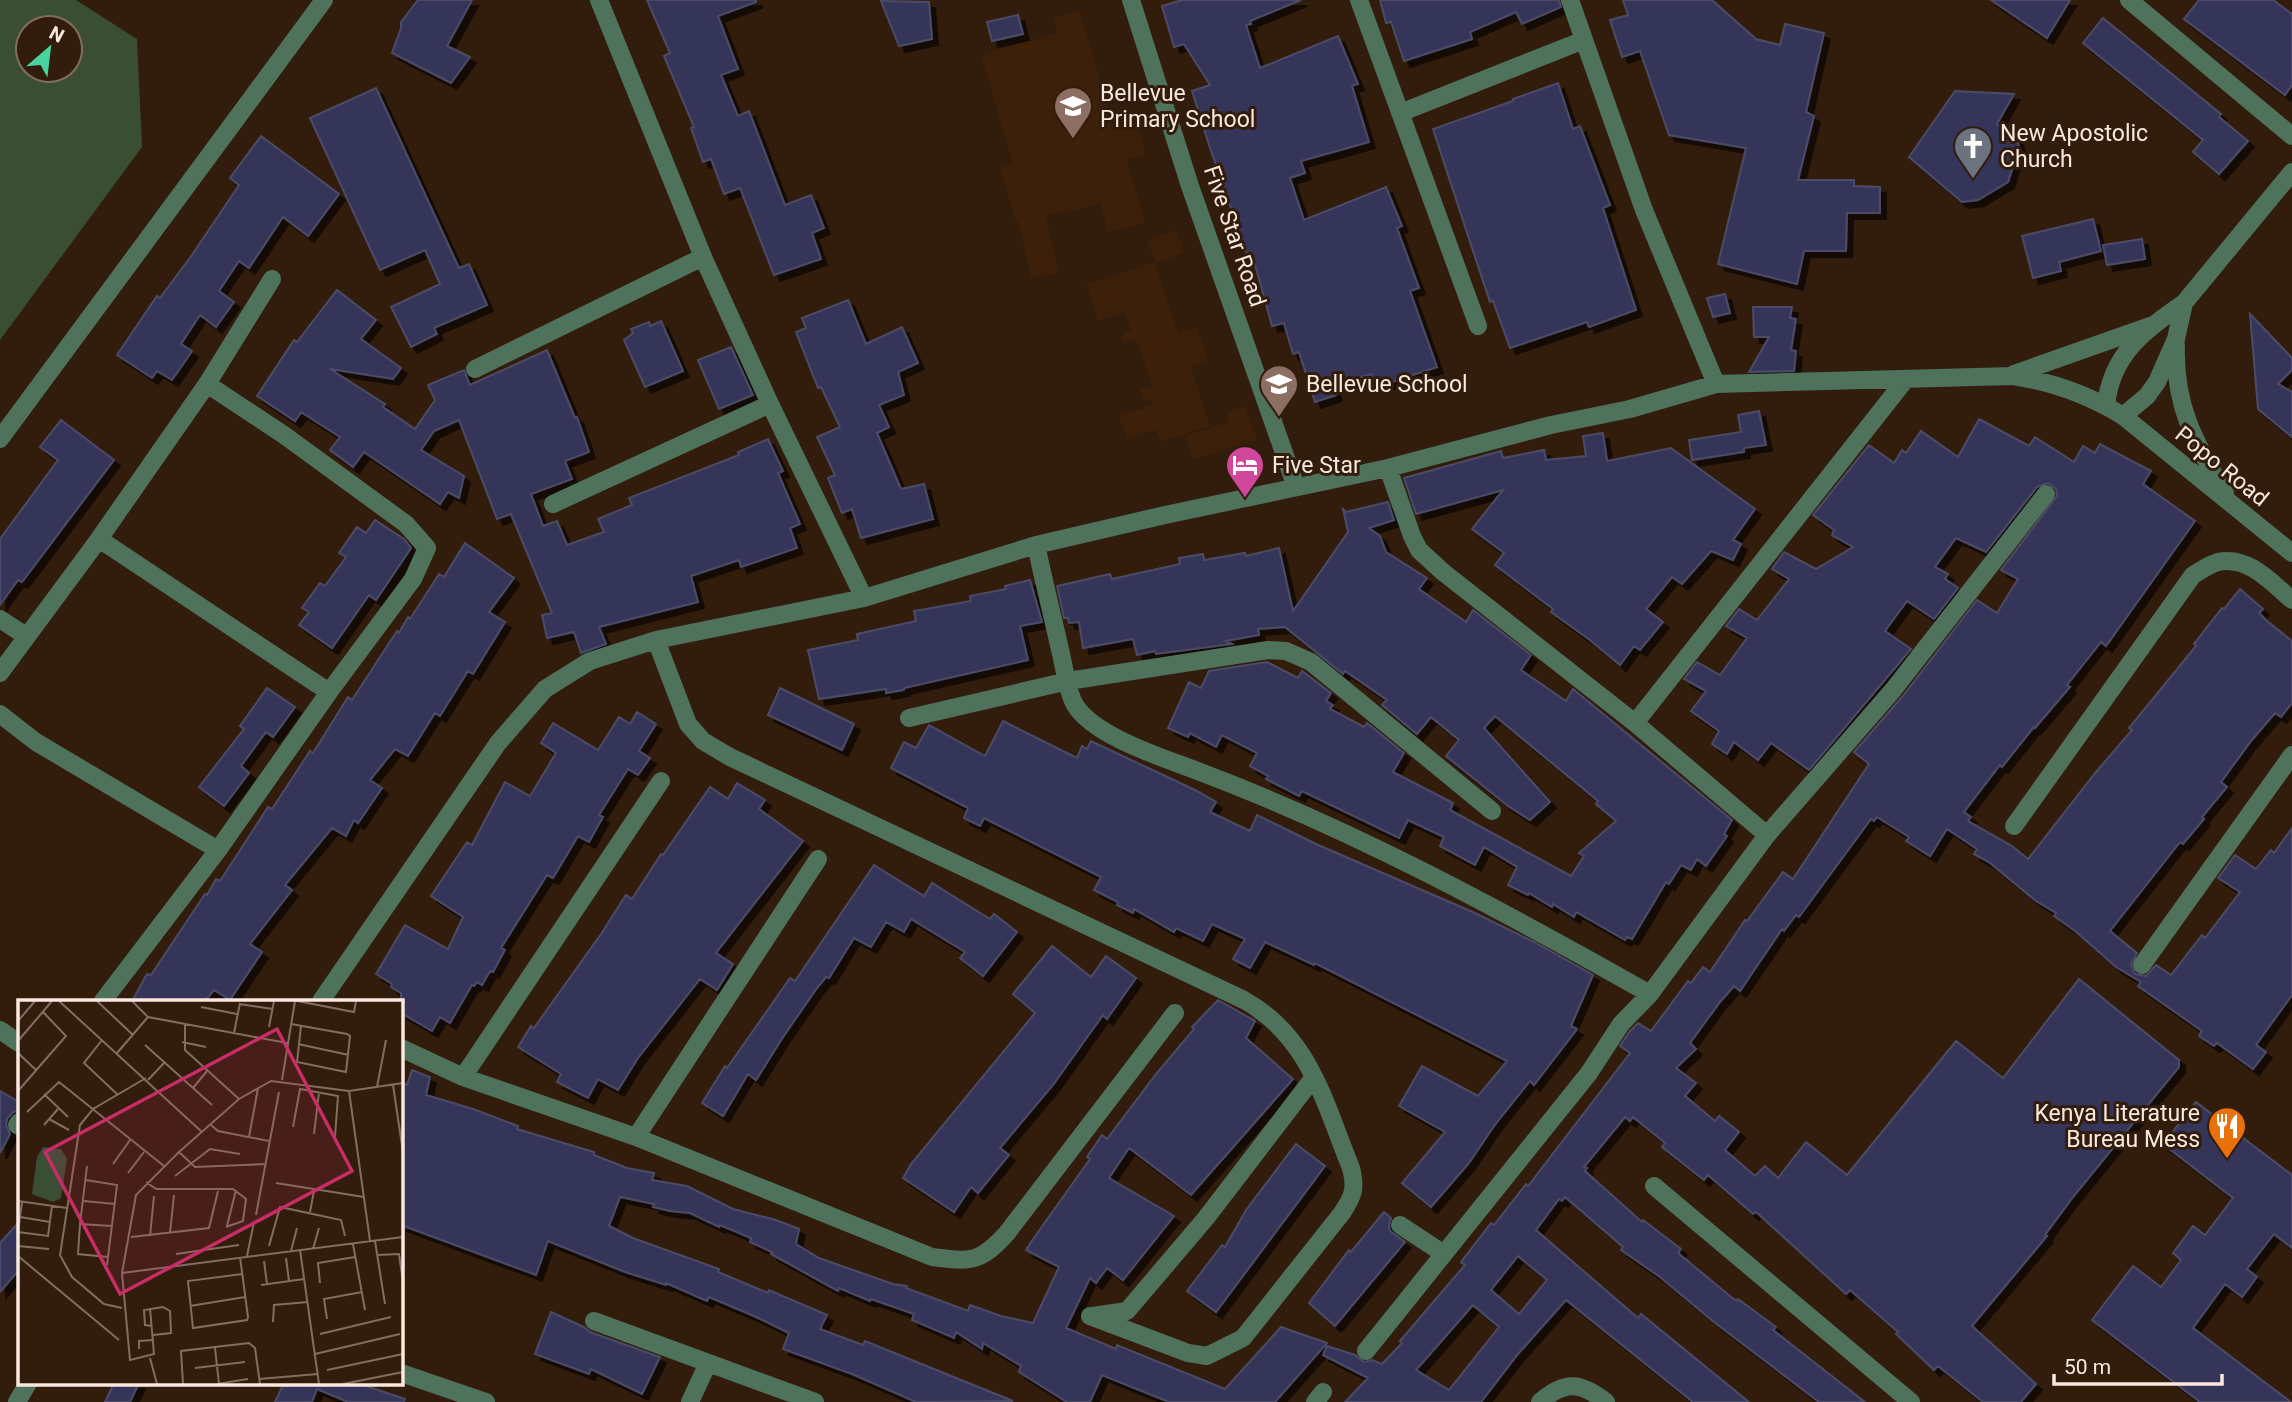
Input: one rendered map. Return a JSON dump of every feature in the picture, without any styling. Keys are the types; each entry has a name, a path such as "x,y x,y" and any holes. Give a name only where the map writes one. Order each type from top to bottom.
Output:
{"street":[{"path":"0,439 324,0"},
{"path":"599,0 703,257 770,404 864,598"},
{"name":"Five Star Road","path":"1131,0 1190,186 1297,487"},
{"path":"1359,0 1478,326"},
{"path":"1570,0 1644,210 1716,384"},
{"path":"2129,0 2292,136"},
{"path":"1400,113 1584,40"},
{"path":"2106,406 2109,386 2120,358 2153,325 2184,303 2292,172"},
{"path":"475,369 703,257"},
{"path":"0,673 99,539 206,384 272,279"},
{"path":"2184,303 2176,340 2175,371 2183,412 2231,503"},
{"path":"322,1000 498,743 545,690 590,661 656,640 864,598 1036,545 1165,514 1388,468 1551,425 1630,409 1716,384 2004,377 2153,325"},
{"path":"2123,416 2147,396 2157,382 2176,340"},
{"name":"Popo Road","path":"2004,377 2035,379 2058,386 2123,416 2292,553"},
{"path":"1635,723 1906,379"},
{"path":"104,1000 218,850 329,692 413,579 427,548 406,524 284,435 206,384"},
{"path":"552,504 770,404"},
{"path":"1388,468 1419,550 1443,572 1635,723 1767,835"},
{"path":"1366,1351 1589,1073 1621,1024 1650,994 1767,835 1893,690 2046,494"},
{"path":"99,539 329,692"},
{"path":"1036,545 1068,681 1076,705 1096,726 1125,743 1251,791 1362,842 1513,916 1650,994"},
{"path":"2014,826 2193,575 2219,562 2244,564 2262,574 2292,600"},
{"path":"0,619 26,636"},
{"path":"656,640 688,724 704,741 730,757 1244,1000 1268,1014 1303,1054 1314,1077 1351,1168 1355,1185 1342,1213 1243,1338 1207,1356 1188,1353 1090,1316 1127,1311 1206,1218 1314,1077"},
{"path":"909,718 1068,681 1268,650 1286,651 1311,662 1492,811"},
{"path":"0,714 36,742 218,850"},
{"path":"2142,965 2292,755"},
{"path":"463,1077 661,781"},
{"path":"636,1137 818,859"},
{"path":"402,1048 463,1077 636,1137 932,1257 974,1259 991,1251 1007,1233 1175,1013"},
{"path":"0,1030 18,1042"},
{"path":"1654,1186 1911,1402"},
{"path":"1400,1225 1444,1254"},
{"path":"594,1321 815,1402"},
{"path":"690,1402 708,1363"},
{"path":"402,1373 486,1402"},
{"path":"17,1402 27,1384"},
{"path":"1540,1402 1555,1389 1571,1386 1589,1388 1606,1402"}],"shaded area":[{"name":"Bellevue Primary School","path":"1080,11 1113,124 1135,118 1146,154 1127,160 1145,223 1108,232 1101,204 1046,216 1059,272 1031,278 1018,222 1000,168 1013,164 981,55 1057,33 1053,18"},
{"path":"1176,230 1185,253 1155,263 1178,333 1197,327 1208,360 1191,366 1210,426 1161,442 1156,430 1127,439 1119,416 1153,405 1151,400 1144,400 1140,390 1152,386 1136,339 1124,343 1121,335 1131,331 1125,313 1098,321 1086,284 1155,262 1147,240"},
{"path":"1245,406 1257,439 1193,460 1185,436 1229,422 1226,412"}],"green space":[{"path":"0,0 76,0 137,39 142,147 0,340"}],"building":[{"path":"418,0 472,0 447,46 470,57 451,83 392,53 401,22"},
{"path":"647,0 756,0 718,16 738,69 721,75 738,116 749,111 785,205 811,195 824,228 812,233 821,259 774,275 740,188 724,194 711,159 703,162 691,128 694,127 664,56 670,53"},
{"path":"1182,0 1301,0 1246,25 1260,68 1338,36 1358,84 1352,86 1369,142 1301,161 1305,173 1290,178 1304,220 1386,187 1402,226 1397,228 1419,288 1410,291 1437,367 1377,387 1372,374 1333,385 1336,395 1315,402 1299,352 1293,354 1284,323 1272,326 1254,261 1250,263 1210,148 1192,91 1210,85 1184,44 1174,47 1162,6"},
{"path":"1380,0 1559,0 1561,7 1522,24 1516,12 1470,32 1472,39 1404,61 1391,22 1386,23"},
{"path":"1623,0 1712,0 1756,39 1780,45 1785,24 1824,33 1806,112 1814,116 1798,180 1854,180 1854,186 1880,187 1880,213 1847,213 1846,251 1804,251 1797,284 1718,264 1746,148 1669,135 1640,51 1622,57 1610,20 1628,15"},
{"path":"1991,0 2070,0 2047,38"},
{"path":"2199,0 2273,0 2292,14 2292,85 2285,95 2184,19"},
{"path":"881,1 929,2 932,39 899,46"},
{"path":"1018,15 1023,34 992,41 987,22"},
{"path":"2103,18 2221,114 2219,117 2248,141 2219,174 2193,152 2203,140 2083,43"},
{"path":"1558,83 1573,129 1580,126 1610,205 1603,208 1636,310 1589,327 1587,322 1510,348 1493,301 1490,302 1433,129"},
{"path":"376,88 459,268 469,264 487,305 434,328 437,334 411,347 391,307 440,284 425,250 380,270 310,118"},
{"path":"1955,91 2014,94 1997,124 2017,138 2019,148 2008,182 1978,200 1962,202 1909,157"},
{"path":"261,136 339,194 308,236 283,217 249,268 239,261 219,291 234,302 216,327 200,315 181,344 192,351 172,380 157,371 152,378 117,355 157,296 160,298 192,255 239,185 230,178"},
{"path":"2093,219 2101,251 2059,262 2061,271 2033,278 2022,236"},
{"path":"2142,239 2145,259 2107,265 2103,245"},
{"path":"337,290 376,320 361,339 401,368 393,379 330,369 385,404 383,407 415,429 435,400 428,385 464,370 470,385 547,350 575,418 577,417 589,452 565,461 572,479 531,494 543,526 557,521 567,545 604,532 598,519 632,505 629,498 739,455 738,452 768,439 783,471 778,473 800,524 790,528 797,548 741,567 739,560 691,576 698,602 599,627 606,644 581,653 574,632 547,638 542,615 552,613 511,514 497,519 459,420 434,431 421,450 464,476 459,498 448,492 440,504 364,452 353,467 330,450 340,437 301,412 295,421 257,396 294,340 297,342"},
{"path":"1725,294 1730,313 1713,317 1707,298"},
{"path":"848,300 866,344 902,327 918,363 898,372 904,395 879,405 889,427 877,433 901,489 924,484 933,519 861,538 852,509 842,513 828,478 835,475 817,437 840,427 821,387 818,388 796,332 806,328 802,318"},
{"path":"1753,307 1792,307 1790,318 1796,319 1791,350 1796,351 1794,371 1749,372 1769,337 1754,337"},
{"path":"2250,314 2292,358 2292,370 2278,384 2292,392 2292,437 2258,409"},
{"path":"661,321 683,371 645,387 624,340 633,333 631,329 649,322 650,326"},
{"path":"731,347 753,395 719,409 698,360"},
{"path":"1759,411 1766,445 1744,448 1744,452 1692,460 1689,440 1741,432 1738,415"},
{"path":"1979,419 2029,446 2035,437 2074,462 2083,446 2095,453 2100,444 2151,471 2143,484 2195,521 2106,646 2101,642 2067,685 2070,687 2002,767 2000,765 1964,812 1971,817 1968,821 2012,846 2028,859 2132,730 2129,728 2196,646 2194,644 2222,608 2224,609 2240,589 2263,609 2259,613 2267,621 2292,641 2292,703 2281,717 2275,713 2251,741 2221,782 2227,787 2202,817 2204,819 2183,844 2180,842 2110,931 2137,953 2131,965 2135,974 2146,976 2156,965 2171,975 2202,935 2205,938 2240,892 2218,878 2235,855 2256,869 2271,850 2274,853 2292,828 2292,995 2256,1045 2266,1052 2253,1069 2217,1043 2214,1046 2199,1036 2202,1031 2138,986 2141,982 2116,967 2054,916 2056,913 2036,901 1989,862 1974,854 1977,849 1947,829 1930,856 1906,841 1909,837 1877,817 1874,821 1871,819 1799,917 1796,915 1784,931 1782,929 1740,991 1734,986 1720,1002 1690,1043 1696,1049 1676,1068 1696,1083 1685,1096 1715,1121 1719,1116 1739,1132 1725,1150 1755,1176 1765,1166 1778,1178 1806,1142 1847,1175 1956,1041 2003,1078 2079,979 2179,1060 2179,1067 2073,1197 2045,1235 2047,1236 1972,1326 2036,1384 2021,1402 1983,1402 1938,1366 1934,1370 1896,1334 1898,1332 1850,1290 1846,1294 1756,1212 1753,1214 1708,1175 1704,1180 1662,1147 1665,1143 1633,1117 1630,1121 1625,1117 1584,1167 1587,1168 1585,1171 1642,1222 1643,1220 1681,1249 1678,1253 1736,1301 1738,1299 1776,1327 1773,1330 1865,1402 1819,1402 1660,1277 1621,1250 1623,1247 1565,1197 1562,1201 1559,1199 1536,1230 1638,1318 1641,1314 1749,1402 1693,1402 1566,1300 1518,1354 1481,1402 1345,1402 1368,1378 1323,1355 1327,1346 1355,1355 1364,1362 1372,1360 1382,1364 1402,1343 1400,1341 1465,1265 1461,1262 1491,1223 1494,1225 1526,1184 1528,1186 1630,1053 1620,1046 1630,1031 1638,1023 1651,1031 1688,981 1691,983 1703,967 1710,972 1745,920 1747,921 1783,872 1793,879 1869,764 1854,752 1902,697 1977,600 1997,613 2018,579 2001,570 2057,496 2056,489 2048,483 2037,487 1986,552 1956,538 1935,567 1948,574 1945,579 1958,588 1934,619 1907,601 1885,631 1911,649 1809,770 1771,743 1758,760 1734,742 1727,754 1712,744 1719,731 1691,711 1706,691 1684,679 1697,662 1720,675 1747,638 1726,626 1739,609 1757,620 1789,579 1772,569 1784,552 1816,569 1853,547 1832,535 1834,530 1813,515 1869,445 1894,463 1902,450 1906,453 1921,431 1958,457","holes":["1518,1256 1547,1280 1519,1314 1491,1290","1473,1305 1499,1327 1449,1390 1416,1370"]},
{"path":"61,420 114,460 22,582 18,580 0,605 0,539 58,460 40,447"},
{"path":"1603,433 1607,461 1671,448 1755,509 1733,540 1741,544 1733,560 1711,551 1682,584 1672,577 1646,609 1663,622 1640,650 1634,646 1620,665 1495,565 1504,553 1472,529 1503,490 1416,514 1404,478 1501,451 1503,458 1544,450 1546,460 1586,456 1583,436"},
{"path":"1388,502 1394,520 1369,528 1380,536 1386,552 1427,578 1419,589 1466,622 1473,610 1531,655 1521,670 1566,701 1573,689 1732,820 1724,834 1727,836 1706,866 1697,859 1691,870 1681,865 1669,884 1666,882 1632,939 1627,937 1625,940 1576,912 1574,917 1553,904 1552,907 1529,893 1528,895 1508,885 1517,867 1484,847 1475,865 1440,846 1444,837 1408,820 1399,838 1302,791 1299,796 1266,779 1268,776 1250,766 1257,753 1222,735 1216,747 1190,733 1188,737 1168,728 1189,682 1201,688 1209,671 1267,662 1298,678 1302,671 1331,693 1326,701 1333,705 1330,709 1364,727 1367,723 1404,753 1393,772 1453,803 1450,810 1571,876 1584,856 1579,853 1616,821 1596,804 1598,801 1495,716 1484,728 1550,802 1530,820 1508,806 1446,756 1459,740 1431,717 1417,734 1382,705 1387,700 1345,671 1343,674 1285,627 1258,629 1259,635 1226,641 1232,644 1137,655 1133,639 1083,648 1079,622 1069,623 1068,618 1064,618 1057,586 1110,574 1112,579 1180,564 1179,558 1203,554 1204,560 1245,553 1246,556 1279,548 1293,611 1348,532 1343,509 1346,512"},
{"path":"375,520 404,539 411,548 376,600 369,595 332,648 299,625 309,612 302,608 320,583 325,586 346,557 339,553 357,527 366,533"},
{"path":"465,543 514,578 489,612 505,622 473,674 468,671 440,716 435,713 408,756 395,749 370,780 382,788 358,823 354,820 346,836 332,828 285,885 292,890 250,944 262,952 230,1000 214,990 206,1000 133,1000 147,974 151,975 216,879 220,881 268,807 272,809 310,751 313,753 348,697 352,700 397,631 399,633 408,617 410,619 439,574 444,577"},
{"path":"1030,580 1042,622 1020,626 1028,660 904,690 886,693 886,689 819,699 808,650 858,640 857,634 916,621 914,611 971,601 970,596 1006,589 1005,586"},
{"path":"267,688 295,707 273,737 266,732 241,766 249,773 224,806 199,787 244,729 240,726"},
{"path":"780,688 854,724 842,750 768,715"},
{"path":"637,712 656,724 639,751 650,758 638,775 628,769 599,815 603,817 589,842 578,836 553,878 547,875 501,948 505,950 493,972 490,971 482,985 477,982 472,985 450,1023 440,1017 432,1031 402,1014 401,993 376,974 405,925 448,949 463,917 431,896 467,842 472,845 505,782 530,796 556,753 541,743 553,723 598,750 619,717 630,724"},
{"path":"1003,721 1077,758 1082,746 1087,749 1091,741 1197,791 1216,802 1210,812 1250,831 1257,815 1534,942 1593,975 1571,1026 1577,1029 1534,1085 1530,1081 1469,1163 1431,1207 1402,1183 1445,1132 1399,1106 1422,1066 1478,1096 1507,1061 1315,963 1314,965 1265,942 1250,968 1233,959 1245,939 1212,924 1203,941 1176,928 1174,932 1134,909 1133,913 1094,890 1101,877 984,818 980,826 964,818 968,808 891,768 904,742 916,748 929,725 985,756"},
{"path":"737,783 765,800 759,809 803,841 716,953 733,964 717,990 700,979 638,1058 618,1090 598,1079 588,1098 557,1082 561,1074 518,1047 601,934 626,895 632,899 710,787 728,799"},
{"path":"874,865 924,896 932,883 990,919 994,914 1017,932 983,976 960,958 965,952 911,919 904,932 886,922 871,947 854,938 829,978 826,977 817,988 783,1037 756,1080 748,1074 723,1116 702,1103 725,1066 727,1068 790,978 795,981"},
{"path":"1052,946 1091,977 1106,956 1136,978 1107,1019 1103,1015 1053,1085 1000,1148 1009,1155 978,1193 971,1187 954,1212 903,1178 911,1164 1035,1013 1013,994"},
{"path":"1218,1000 1255,1021 1246,1038 1293,1079 1191,1195 1129,1148 1109,1178 1174,1216 1123,1280 1107,1268 1096,1283 1090,1278 1066,1328 1116,1349 1117,1345 1225,1389 1281,1327 1327,1343 1275,1402 1169,1402 1102,1375 1090,1402 1067,1402 1019,1372 1021,1366 983,1343 982,1349 956,1332 954,1338 912,1320 914,1314 871,1299 870,1301 839,1288 838,1291 750,1242 751,1238 720,1225 719,1227 690,1213 670,1211 653,1207 654,1204 620,1197 609,1226 827,1315 820,1329 863,1345 865,1341 1013,1401 916,1402 852,1374 783,1349 789,1333 754,1316 709,1297 707,1301 666,1283 625,1272 548,1241 536,1275 402,1225 402,1082 407,1085 412,1070 430,1077 426,1095 473,1109 518,1126 517,1129 594,1152 594,1155 627,1168 654,1173 652,1180 687,1186 733,1209 799,1229 796,1244 819,1258 893,1284 907,1286 906,1288 968,1311 970,1305 1033,1323 1059,1267 1026,1250 1090,1159 1087,1157 1102,1135 1107,1139 1194,1029 1192,1027"},
{"path":"0,1091 18,1101 18,1111 13,1112 7,1119 6,1125 10,1134 0,1153"},
{"path":"2196,1102 2292,1175 2292,1248 2274,1234 2247,1269 2257,1277 2242,1297 2225,1284 2193,1328 2291,1402 2200,1402 2092,1320 2133,1266 2161,1287 2181,1260 2173,1253 2193,1226 2205,1235 2233,1198 2163,1144"},
{"path":"1296,1144 1325,1166 1216,1312 1187,1291 1222,1245 1225,1247 1246,1210"},
{"path":"1384,1212 1391,1218 1390,1231 1405,1242 1335,1326 1309,1303 1349,1250 1351,1252"},
{"path":"18,1223 18,1271 0,1292 0,1243"},
{"path":"551,1312 590,1332 660,1357 642,1394 591,1369 589,1374 535,1354"},
{"path":"114,1384 139,1384 130,1402 105,1402"},
{"path":"284,1384 360,1384 405,1399 404,1402 348,1402 317,1389 312,1402 275,1402"}],"place":[{"name":"Bellevue Primary School","path":"1073,140"},
{"name":"New Apostolic Church","path":"1973,180"},
{"name":"Bellevue School","path":"1279,418"},
{"name":"Five Star","path":"1245,499"},
{"name":"Kenya Literature Bureau Mess","path":"2227,1160"}]}
